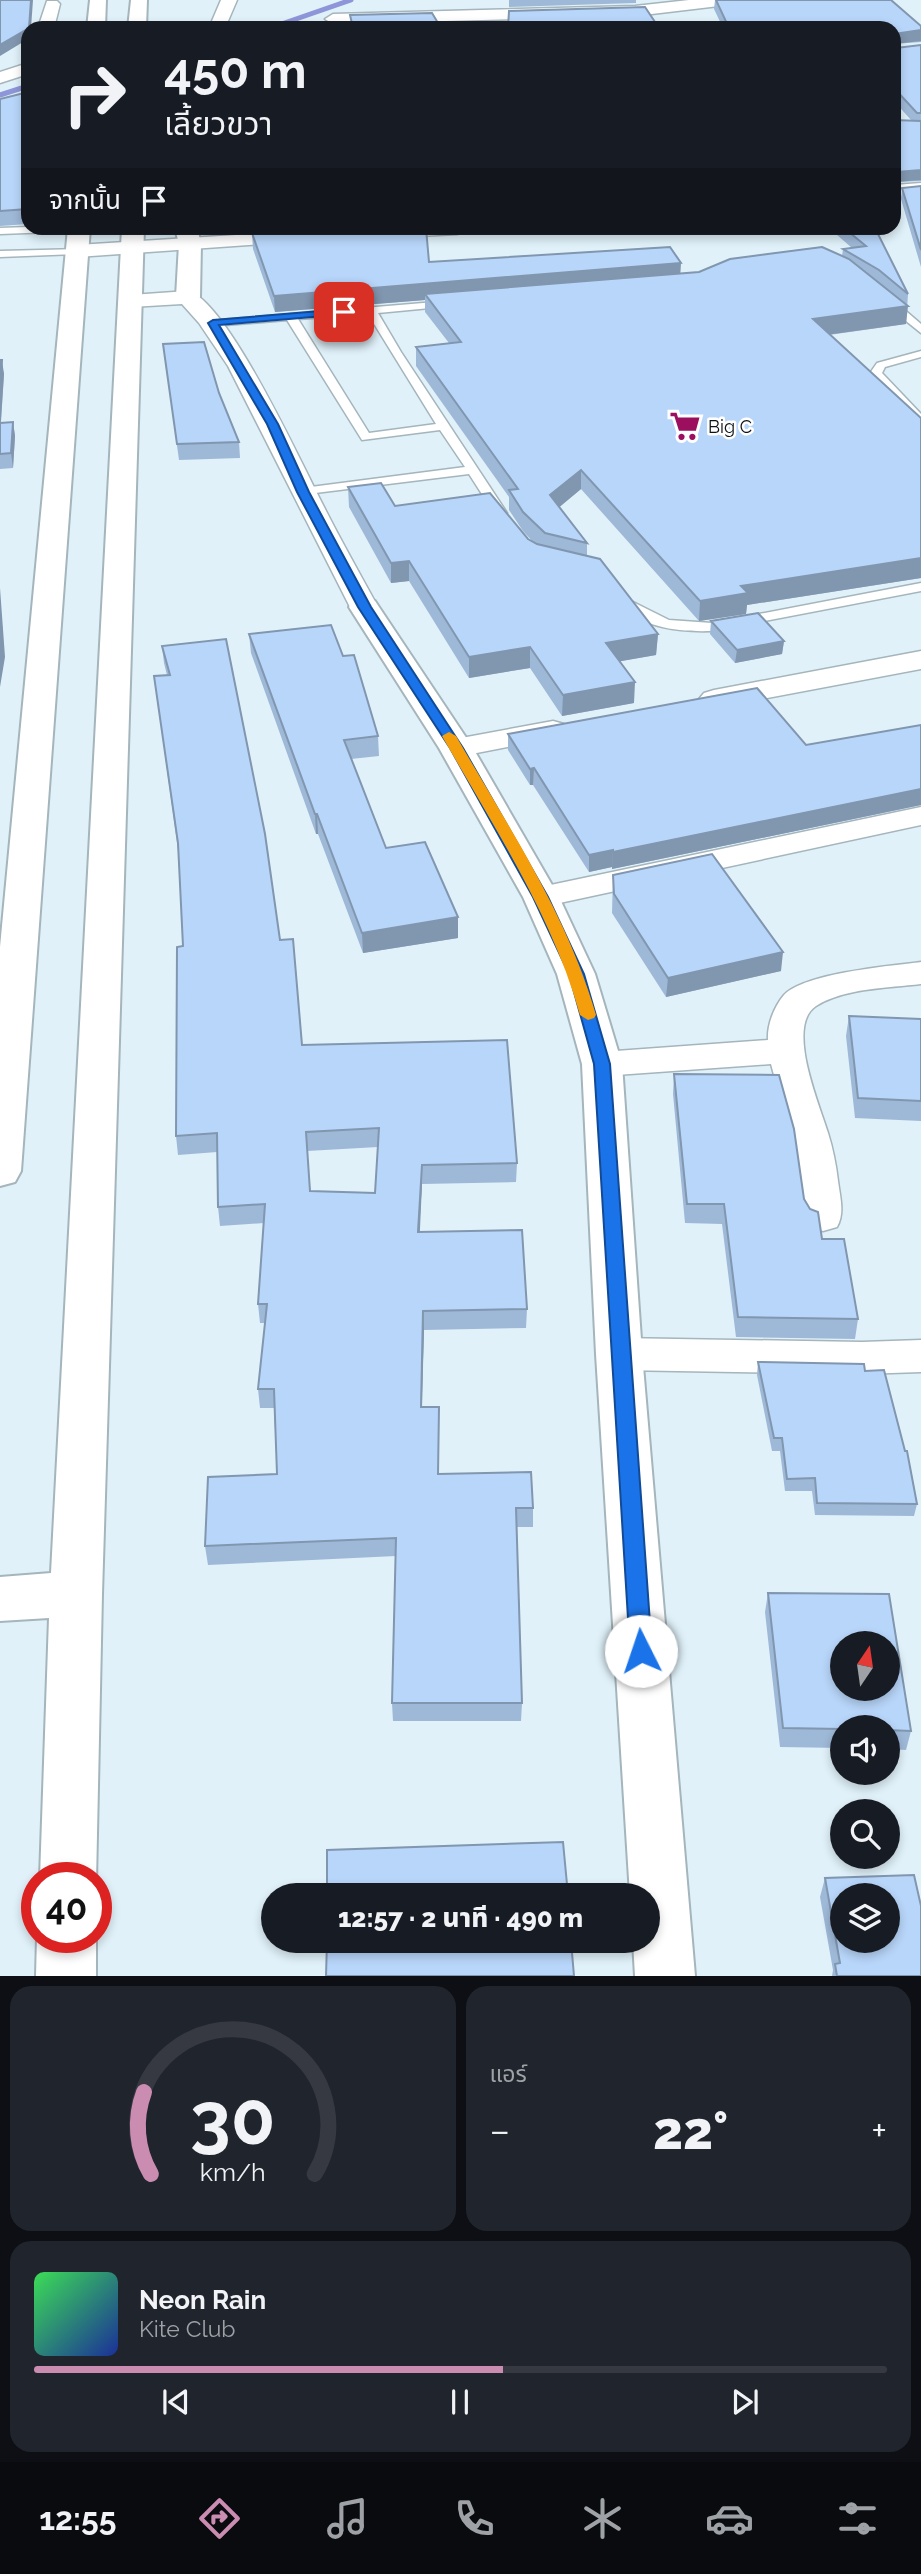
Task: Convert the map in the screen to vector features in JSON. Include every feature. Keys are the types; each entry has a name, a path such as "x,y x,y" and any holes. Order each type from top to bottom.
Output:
{"main road":[{"path":"96,21 98,0"},
{"path":"138,21 139,0"},
{"path":"0,1171 8,985 79,236"},
{"path":"188,236 188,297"},
{"path":"69,1862 76,1594 132,238"},
{"path":"364,607 456,748 541,897 576,974 602,1064 665,1976"},
{"path":"0,1599 76,1594"},
{"path":"66,1976 67,1953"}],"street":[{"path":"220,21 229,0"},
{"path":"329,21 392,0"},
{"path":"354,21 635,11 719,1 828,0"},
{"path":"48,21 52,4"},
{"path":"0,78 21,70"},
{"path":"901,190 921,189"},
{"path":"79,236 315,236"},
{"path":"131,301 188,297 213,323 273,424 303,492 364,607"},
{"path":"689,704 921,660"},
{"path":"456,748 579,725"},
{"path":"541,897 921,816"},
{"path":"823,1217 813,1147 791,1076 787,1051 787,1022 798,1002 814,993 841,985 921,974"},
{"path":"602,1064 787,1051"},
{"path":"620,1354 862,1358 921,1356"}],"lane":[{"path":"0,231 21,230"},
{"path":"25,253 29,235"},
{"path":"0,254 25,253 79,236"},
{"path":"879,293 921,330"},
{"path":"213,323 464,302"},
{"path":"371,310 509,525"},
{"path":"290,316 366,438 444,426"},
{"path":"921,354 881,365 876,373 882,383 921,421"},
{"path":"303,492 473,470"},
{"path":"620,593 643,617 686,629 712,627 921,587"}],"building":[{"path":"0,0 31,0 30,21 21,21 21,33 0,45"},
{"path":"716,0 891,0 921,26 921,30 901,33 901,21 726,21"},
{"path":"645,7 654,21 508,21 509,11"},
{"path":"432,13 437,21 351,21 350,15"},
{"path":"921,45 921,113 917,113 901,96 901,47"},
{"path":"21,94 21,210 0,211 0,99"},
{"path":"901,120 921,121 921,170 901,172"},
{"path":"921,186 921,250 902,188"},
{"path":"253,235 427,235 429,262 670,247 681,263 274,296"},
{"path":"853,235 878,235 908,294 879,270 843,249 866,246"},
{"path":"822,247 849,259 908,306 813,319 921,418 921,558 741,586 748,593 700,601 581,470 550,495 587,543 545,533 523,512 509,490 518,489 416,347 461,342 425,294 699,272 730,259"},
{"path":"204,342 219,393 239,442 177,444 163,344"},
{"path":"13,422 11,453 0,454 0,423"},
{"path":"381,483 395,506 490,493 528,539 537,544 600,559 658,634 606,643 635,682 563,695 530,647 469,657 409,561 391,563 348,487"},
{"path":"0,612 2,637 0,648"},
{"path":"758,613 784,641 737,650 711,621"},
{"path":"331,625 343,656 354,655 378,736 344,740 386,848 425,842 458,917 362,933 249,634"},
{"path":"226,639 265,834 280,940 293,939 302,1045 507,1040 517,1163 422,1165 418,1232 522,1230 527,1309 423,1311 421,1407 439,1407 438,1474 531,1472 533,1508 516,1508 522,1703 392,1703 396,1538 205,1546 208,1477 277,1474 274,1389 258,1389 267,1304 258,1304 265,1204 218,1207 217,1133 176,1136 177,947 183,946 178,843 154,676 170,675 162,646","holes":["379,1128 375,1193 310,1191 306,1132"]},
{"path":"757,688 806,745 921,725 921,789 589,855 534,768 530,769 508,734"},
{"path":"712,854 783,952 668,978 614,894 613,875"},
{"path":"849,1016 921,1019 921,1101 858,1098"},
{"path":"674,1074 779,1075 794,1129 804,1199 810,1209 818,1212 822,1239 844,1239 858,1319 738,1317 724,1204 687,1204"},
{"path":"758,1362 864,1364 865,1371 884,1370 907,1451 917,1504 817,1503 815,1478 787,1479 782,1438 774,1438"},
{"path":"768,1593 889,1594 895,1631 830,1631 830,1701 900,1701 900,1662 911,1731 900,1731 900,1715 830,1715 830,1729 783,1728"},
{"path":"563,1842 567,1883 327,1883 327,1850"},
{"path":"914,1875 921,1906 921,1976 837,1976 835,1964 840,1963 838,1953 900,1953 900,1883 830,1883 830,1906 825,1878"},
{"path":"327,1953 572,1953 574,1976 326,1976"}],"waterway":[{"path":"290,21 351,0"},
{"path":"0,95 21,88"}],"slow traffic":[{"path":"449,736 541,897 576,974 588,1015"}],"place":[{"name":"Big C","path":"685,426"}],"route":[{"path":"344,312 213,323 273,424 303,492 364,607 456,748 541,897 576,974 602,1064 641,1651"}]}
